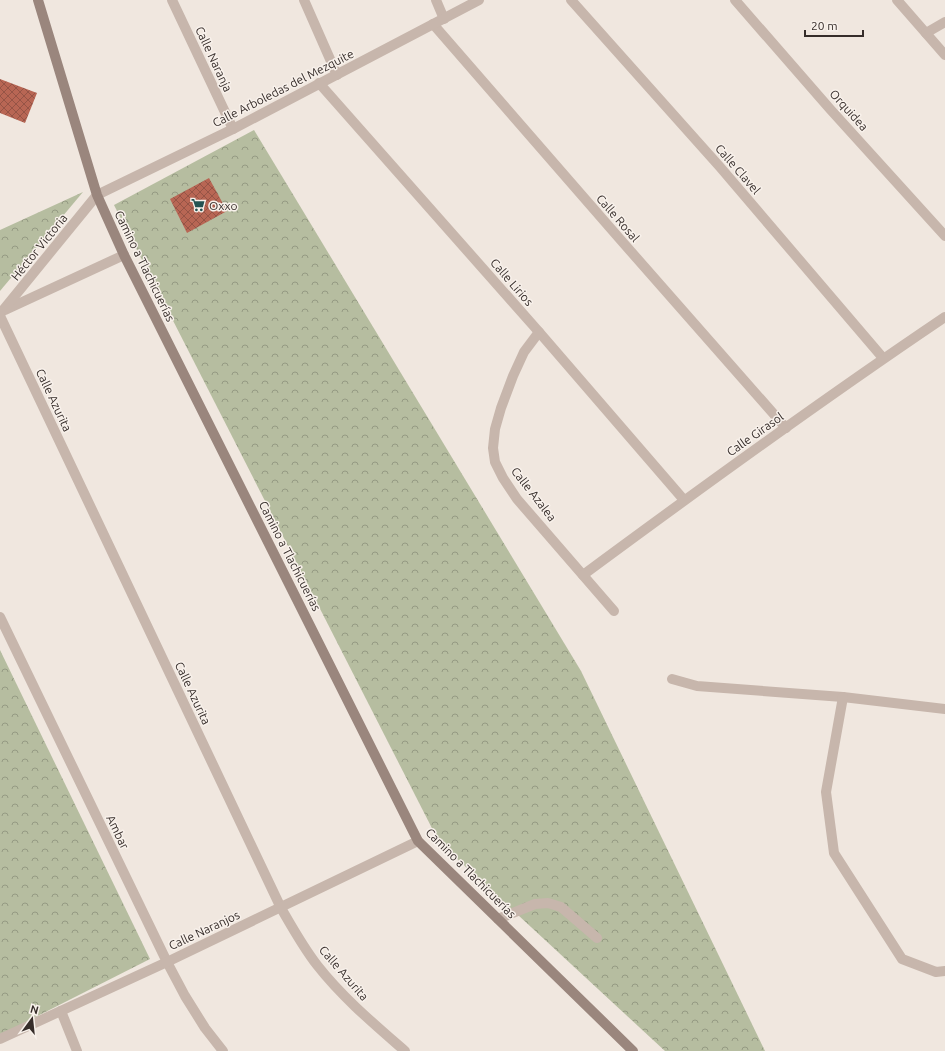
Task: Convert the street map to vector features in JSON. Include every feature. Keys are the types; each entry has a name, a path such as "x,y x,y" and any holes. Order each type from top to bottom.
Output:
{"street":[{"name":"Camino a Tlachicuerías","path":"38,0 97,195 124,254 418,841 633,1051"},
{"name":"Calle Naranja","path":"172,0 233,129"},
{"path":"304,0 337,75"},
{"path":"436,0 444,19"},
{"name":"Calle Arboledas del Mezquite","path":"97,195 233,129 479,0"},
{"name":"Calle Clavel","path":"571,0 720,167 883,358"},
{"name":"Orquidea","path":"735,0 830,109 945,236"},
{"path":"897,0 945,55"},
{"path":"926,33 945,22"},
{"name":"Calle Rosal","path":"433,24 786,428"},
{"name":"Calle Lirios","path":"319,83 539,332 684,500"},
{"name":"Héctor Victoria","path":"1,314 97,195"},
{"path":"1,314 124,254"},
{"name":"Calle Azurita","path":"1,314 281,908 299,939 318,965 351,1003 404,1051"},
{"name":"Calle Girasol","path":"583,575 684,500 883,358 945,317"},
{"name":"Calle Azalea","path":"539,332 524,352 501,408 495,429 493,448 495,462 503,478 517,498 614,611"},
{"name":"Ambar","path":"0,617 167,962 185,996 205,1028 223,1051"},
{"path":"672,679 697,686 842,697 945,709"},
{"path":"842,697 826,792 834,853 902,959 936,972 945,971"},
{"name":"Calle Naranjos","path":"0,1039 281,908 418,841"},
{"path":"498,919 535,904 548,902 561,907 597,938"},
{"path":"60,1011 77,1051"}],"green space":[{"path":"254,130 581,671 765,1051 665,1051 439,842 114,205"},
{"path":"83,192 0,291 0,230"},
{"path":"0,650 150,959 0,1035"}],"building":[{"path":"0,79 37,93 25,123 0,113"},
{"name":"Oxxo","path":"209,178 227,211 187,233 170,199"}],"place":[{"name":"Oxxo","path":"198,205"}]}
